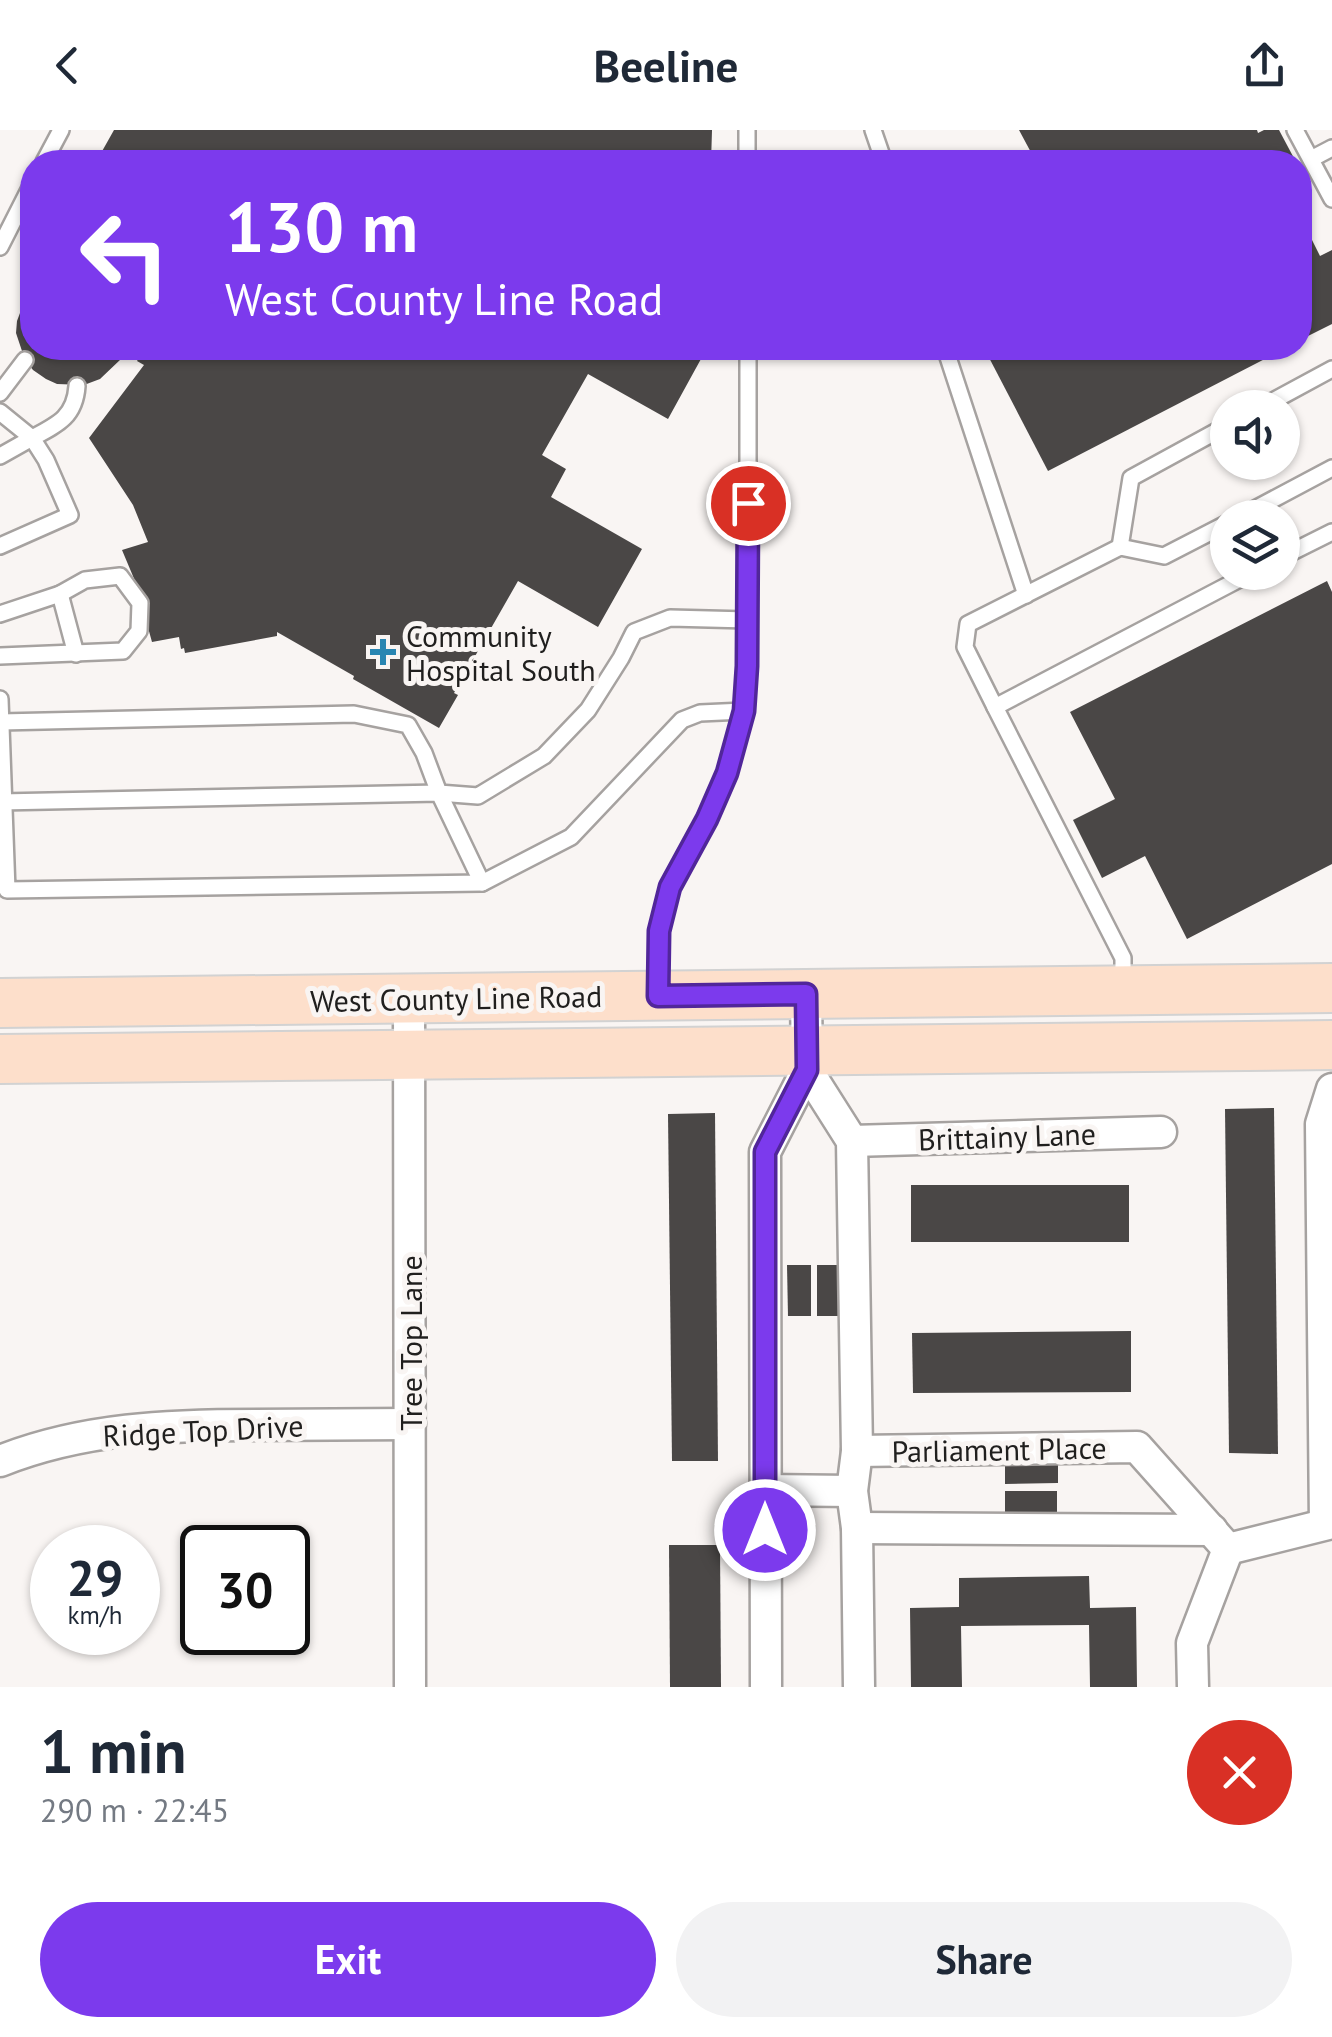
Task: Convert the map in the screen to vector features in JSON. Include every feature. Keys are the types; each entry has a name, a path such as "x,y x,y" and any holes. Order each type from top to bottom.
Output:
{"main road":[{"name":"West County Line Road","path":"0,1002 1332,988"},
{"name":"West County Line Road","path":"0,1059 409,1055 807,1061 1332,1045"}],"street":[{"path":"766,1687 765,1152 807,1061 806,994"},
{"name":"Tree Top Lane","path":"409,999 410,1687"},
{"path":"807,1061 852,1141 857,1451 852,1491 857,1528 860,1687"},
{"path":"857,1528 1220,1540 1328,1524 1321,1124 1332,1089"},
{"name":"Brittainy Lane","path":"852,1141 1161,1132"},
{"name":"Ridge Top Drive","path":"0,1461 54,1443 128,1429 410,1424"},
{"name":"Parliament Place","path":"857,1451 1137,1447 1220,1540"},
{"path":"764,1490 852,1491"},
{"path":"1193,1687 1192,1643 1220,1540"}],"lane":[{"path":"1312,161 1332,199"},
{"path":"0,247 20,208"},
{"path":"0,394 25,360"},
{"path":"658,996 659,931 670,887 727,773 744,711 748,360"},
{"path":"948,360 1026,595"},
{"path":"1292,390 1332,368"},
{"path":"0,456 70,414 77,386"},
{"path":"0,412 32,438 70,516 0,546"},
{"path":"1120,547 1130,478 1210,435"},
{"path":"1272,500 1332,468"},
{"path":"1123,990 1123,958 965,647 968,624 1120,547 1164,556 1210,532"},
{"path":"1300,548 1332,532"},
{"path":"0,614 60,594 85,580 120,576 140,603 139,630 123,650 0,656"},
{"path":"996,706 1218,590"},
{"path":"60,594 76,654"},
{"path":"2,802 440,793 478,796 544,756 588,710 634,632 670,618 748,620"},
{"path":"0,698 3,890 482,883 570,837 682,720 700,713 744,711"},
{"path":"1,722 354,714 408,725 482,883"}],"building":[{"path":"114,130 712,130 711,150 103,150"},
{"path":"1019,130 1279,130 1290,150 1030,150"},
{"path":"1312,240 1320,256 1332,250 1332,324 1312,334"},
{"path":"20,313 20,345 16,333"},
{"path":"25,360 120,360 100,379 84,385 57,384 33,370"},
{"path":"700,360 668,419 588,374 542,455 566,469 551,497 642,549 598,627 518,581 454,693 458,695 439,728 277,632 277,636 185,653 179,637 152,642 122,550 148,542 133,505 89,438 144,365 137,361"},
{"path":"990,360 1263,360 1048,471"},
{"path":"1327,581 1332,592 1332,864 1187,939 1145,856 1102,878 1073,820 1115,799 1070,712"},
{"path":"1274,1108 1278,1454 1229,1453 1225,1109"},
{"path":"715,1113 718,1461 672,1461 668,1114"},
{"path":"911,1185 1129,1185 1129,1242 911,1242"},
{"path":"787,1265 811,1265 811,1316 788,1316"},
{"path":"817,1265 839,1265 840,1316 817,1316"},
{"path":"1131,1331 1131,1392 913,1393 912,1333"},
{"path":"1005,1460 1058,1460 1058,1483 1005,1484"},
{"path":"1005,1491 1057,1491 1057,1513 1005,1513"},
{"path":"669,1545 720,1545 721,1687 670,1687"},
{"path":"1089,1576 1090,1608 1136,1607 1137,1687 1090,1687 1089,1625 961,1626 962,1687 911,1687 910,1608 959,1607 959,1578"}],"place":[{"name":"Community Hospital South","path":"383,652"}],"route":[{"path":"748,503 744,711 727,773 670,887 659,931 658,996 806,994 807,1070 765,1152 765,1530"}]}
